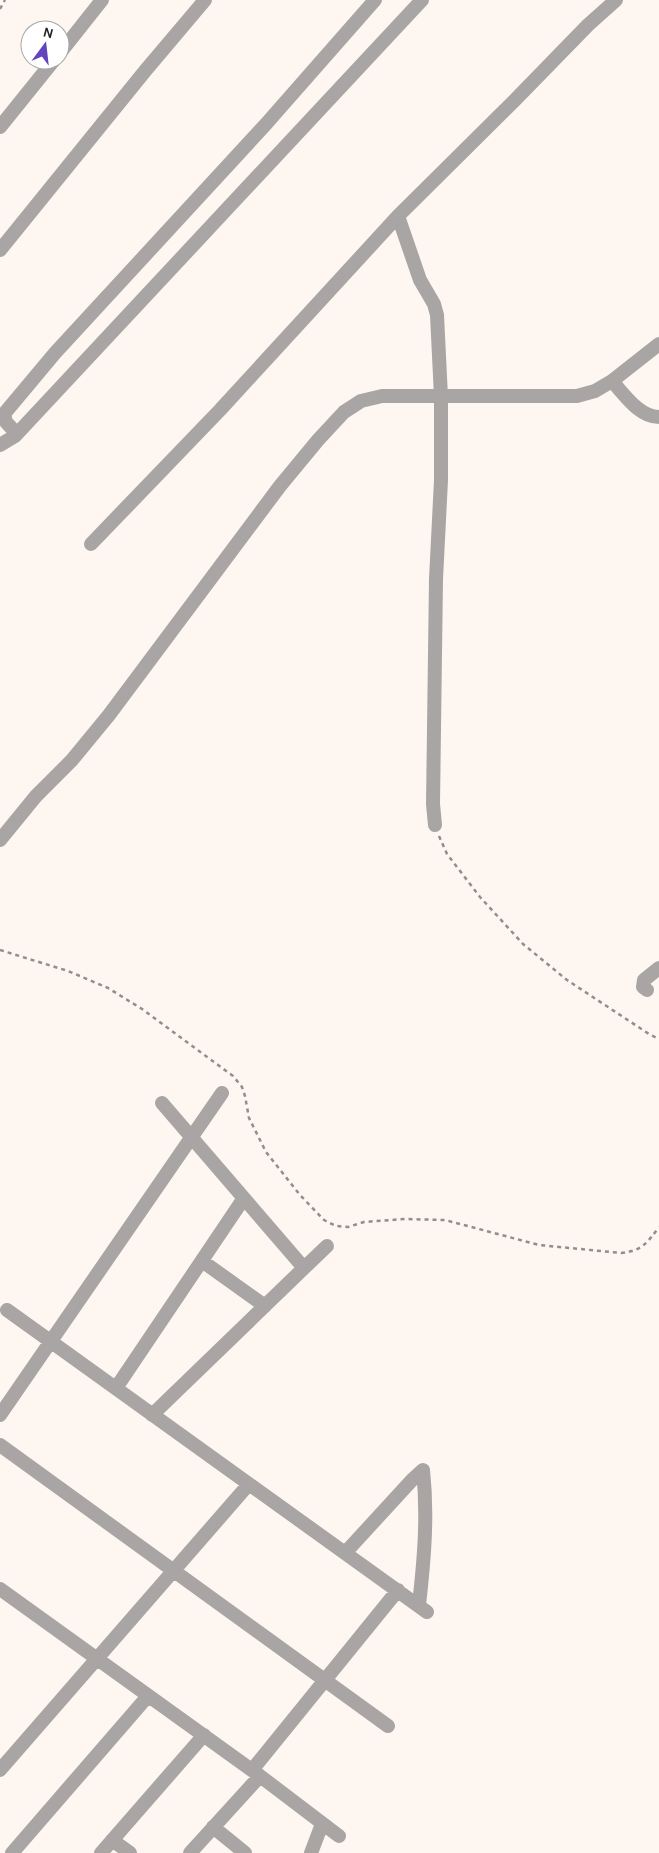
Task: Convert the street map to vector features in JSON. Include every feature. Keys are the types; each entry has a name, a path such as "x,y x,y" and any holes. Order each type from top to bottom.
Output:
{"street":[{"path":"70,40 102,0"},
{"path":"0,250 144,71 205,0"},
{"path":"17,434 6,422 4,414 20,393 266,124 375,0"},
{"path":"0,445 17,434 422,0"},
{"path":"91,544 220,410 398,216 588,25 616,0"},
{"path":"0,127 46,70"},
{"path":"398,216 420,280 434,304 437,315 441,397 441,480 436,579 434,826"},
{"path":"0,840 36,796 72,760 109,714 280,486 344,412 361,401 382,396 577,396 595,391 612,381 659,344"},
{"path":"612,381 638,408 649,416 659,417"},
{"path":"647,990 643,987 644,980 659,968"},
{"path":"0,1415 222,1093"},
{"path":"162,1102 304,1268"},
{"path":"116,1388 244,1198"},
{"path":"152,1415 327,1246"},
{"path":"202,1261 265,1306"},
{"path":"7,1310 152,1415 345,1553 398,1590 423,1609 426,1501 423,1470 345,1553"},
{"path":"0,1444 388,1726"},
{"path":"0,1770 249,1484"},
{"path":"1,1590 256,1773 339,1836"},
{"path":"190,1853 213,1828 325,1680 398,1590"},
{"path":"12,1853 148,1696"},
{"path":"101,1853 204,1736"},
{"path":"310,1853 322,1824"},
{"path":"213,1828 246,1853"},
{"path":"112,1840 130,1853"}],"path":[{"path":"0,9 5,0"},
{"path":"434,826 447,854 480,897 523,944 567,980 659,1039"},
{"path":"0,950 68,971 108,988 142,1008 233,1076 242,1087 249,1118 266,1152 300,1195 324,1220 336,1226 348,1227 364,1222 405,1219 445,1220 539,1245 621,1253 634,1252 640,1249 659,1227"}]}
